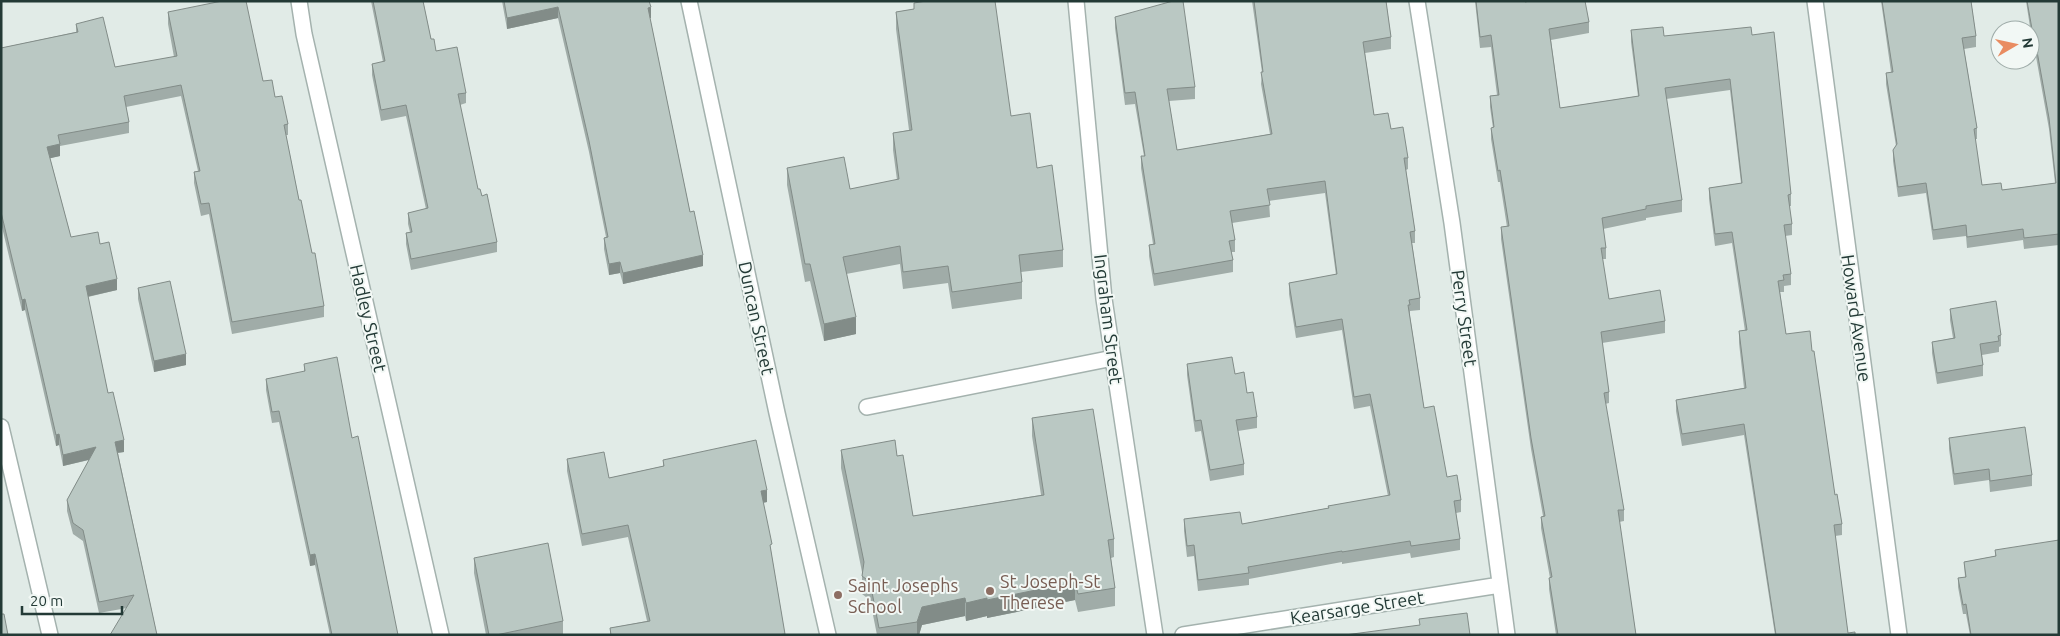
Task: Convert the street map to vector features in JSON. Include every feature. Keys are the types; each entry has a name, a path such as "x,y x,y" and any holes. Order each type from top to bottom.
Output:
{"street":[{"name":"Hadley Street","path":"299,1 306,43 441,635"},
{"name":"Duncan Street","path":"689,1 777,413 828,635"},
{"name":"Ingraham Street","path":"1076,1 1104,299 1155,635"},
{"name":"Perry Street","path":"1417,1 1452,222 1507,635"},
{"name":"Howard Avenue","path":"1815,1 1899,635"},
{"path":"868,407 1113,358"},
{"path":"1,427 50,635"},
{"name":"Kearsarge Street","path":"1183,635 1500,585"}],"building":[{"path":"222,1 246,1 263,81 272,80 275,97 282,96 288,124 284,125 299,200 301,200 312,253 315,253 324,306 232,322 209,203 201,204 194,172 200,171 181,85 124,96 129,122 58,135 60,144 47,147 71,237 98,232 100,244 109,242 117,279 86,286 108,393 113,392 124,440 115,442 157,635 110,635 134,595 99,602 83,530 73,523 67,500 96,447 63,455 59,434 56,435 25,299 22,300 1,212 1,48 78,32 76,24 103,17 115,67 177,56 168,12"},
{"path":"373,1 423,1 431,39 434,39 436,51 457,47 466,93 458,94 478,189 480,189 482,196 487,194 497,242 411,259 406,233 412,232 408,213 428,208 406,105 381,110 372,64 385,61"},
{"path":"504,1 649,1 651,7 648,8 690,212 694,211 703,255 623,273 620,262 609,264 604,238 608,237 589,141 558,7 507,18"},
{"path":"926,1 995,1 1011,116 1030,113 1037,168 1052,165 1063,250 1019,255 1022,282 952,292 948,266 903,272 900,246 843,257 856,317 824,324 810,264 805,264 787,168 844,157 850,189 899,179 893,133 912,130 896,12 914,9 914,3"},
{"path":"1173,1 1183,1 1195,87 1167,89 1177,150 1272,134 1261,72 1263,72 1254,1 1386,1 1391,37 1363,42 1374,115 1388,113 1391,129 1403,127 1408,158 1404,158 1415,231 1410,232 1420,298 1409,300 1410,305 1408,305 1424,408 1434,406 1447,477 1457,475 1461,500 1454,501 1460,539 1411,546 1410,541 1342,551 1248,567 1249,573 1198,580 1194,545 1187,546 1184,519 1240,512 1242,524 1390,495 1370,394 1354,397 1342,319 1296,327 1289,283 1337,274 1325,181 1267,189 1270,205 1230,211 1235,240 1229,241 1233,260 1154,274 1149,245 1155,244 1141,156 1145,156 1135,92 1125,93 1115,17"},
{"path":"1476,1 1585,1 1589,22 1549,29 1560,108 1639,96 1631,30 1663,27 1664,36 1751,27 1752,35 1774,32 1791,194 1788,195 1792,224 1784,225 1791,274 1783,275 1784,280 1778,281 1786,334 1810,331 1835,495 1837,494 1842,524 1834,525 1848,633 1855,632 1855,635 1776,635 1744,424 1682,434 1676,400 1746,388 1739,331 1747,330 1732,232 1715,234 1709,188 1742,183 1730,79 1665,88 1682,200 1646,206 1646,209 1602,218 1606,248 1601,248 1609,299 1660,290 1665,321 1601,332 1609,392 1604,393 1624,510 1618,510 1636,635 1558,635 1549,578 1552,577 1541,517 1545,516 1531,438 1501,227 1509,226 1491,128 1494,127 1490,96 1499,95 1491,35 1480,37"},
{"path":"1882,1 1971,1 1976,36 1962,38 1977,128 1974,129 1982,185 2001,183 2002,190 2056,183 2049,118 2040,68 2040,20 2030,20 2027,1 2059,1 2059,234 2024,238 2023,229 1967,237 1966,225 1933,230 1926,183 1898,187 1893,150 1897,144 1886,73 1893,72"},
{"path":"170,281 186,354 154,361 138,288"},
{"path":"1996,301 2001,335 1998,336 1999,341 1980,344 1983,365 1937,373 1932,342 1955,338 1950,309"},
{"path":"337,357 352,438 358,436 398,635 332,635 315,554 310,555 279,411 272,412 266,379 305,371 304,364"},
{"path":"1232,357 1235,374 1244,372 1247,393 1253,392 1257,417 1236,420 1244,464 1210,470 1201,420 1195,421 1187,364"},
{"path":"1093,409 1114,539 1108,540 1115,588 1078,594 1075,582 987,600 987,598 966,603 965,598 922,607 917,622 879,628 870,582 862,576 864,562 841,450 895,440 897,456 903,455 913,516 1044,495 1032,418"},
{"path":"2025,427 2032,475 1990,481 1989,469 1954,474 1949,438"},
{"path":"756,440 767,490 761,491 772,544 770,545 785,634 611,635 610,628 650,621 628,525 582,534 567,459 604,452 609,478 664,466 663,460"},
{"path":"2059,540 2059,635 1971,635 1966,604 1963,605 1958,578 1966,577 1964,562 1996,556 1995,550"},
{"path":"548,543 563,621 489,635 474,558"},
{"path":"1467,613 1470,635 1345,635 1420,625 1419,619"},
{"path":"1,614 4,614 8,635 1,635"}],"place":[{"name":"St Joseph-St Therese","path":"990,591"},
{"name":"Saint Josephs School","path":"838,595"}]}
